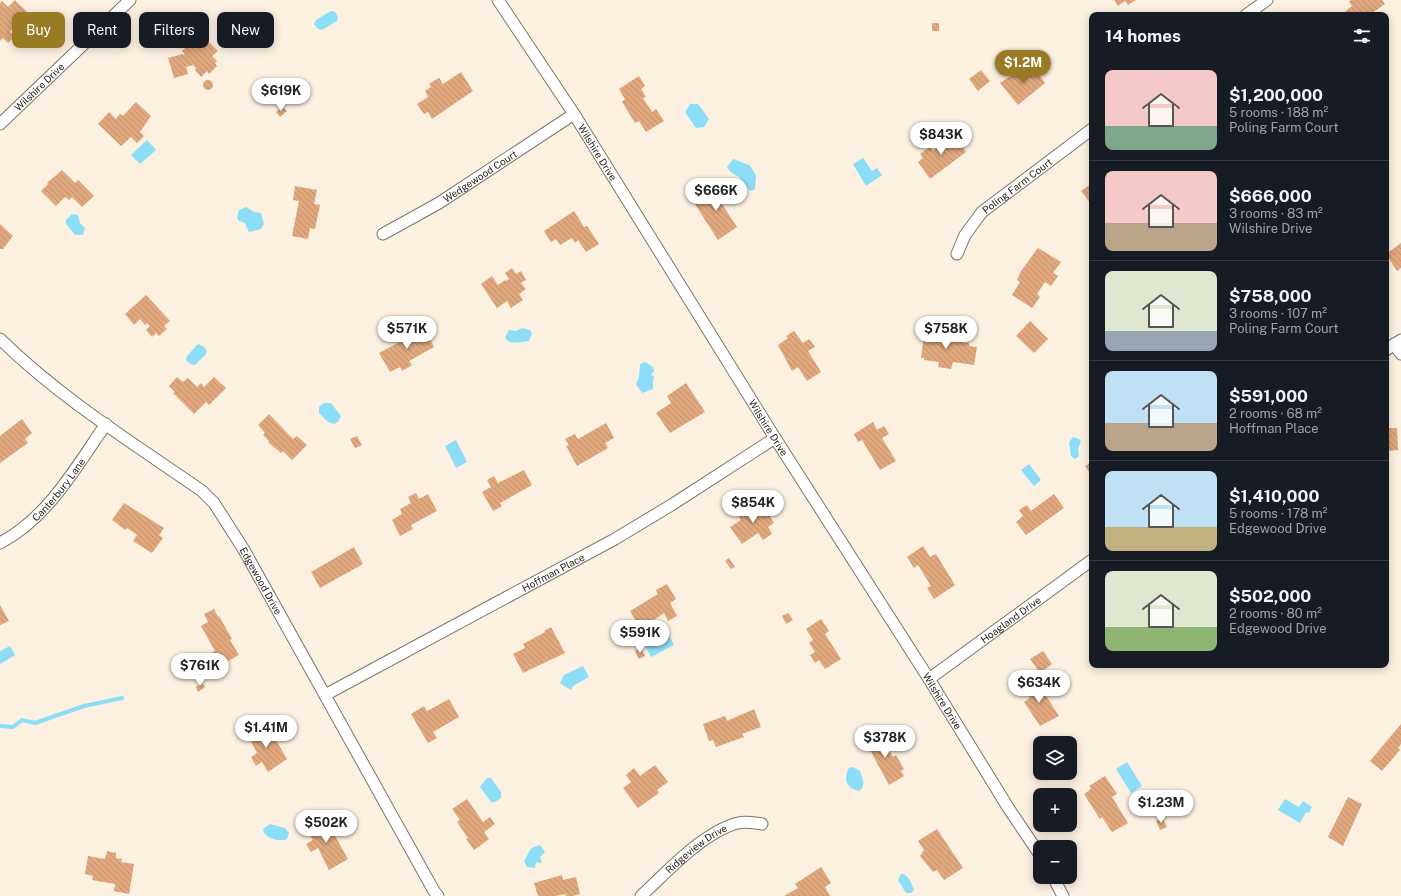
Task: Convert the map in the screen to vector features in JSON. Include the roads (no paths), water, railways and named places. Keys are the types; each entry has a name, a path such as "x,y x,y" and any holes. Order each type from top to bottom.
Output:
{"street":[{"name":"Wilshire Drive","path":"0,124 130,0"},
{"name":"Wilshire Drive","path":"498,0 574,114 775,438 929,679 1008,809 1033,845"},
{"path":"1250,12 1267,0"},
{"name":"Wedgewood Court","path":"383,234 439,203 574,114"},
{"name":"Poling Farm Court","path":"957,254 964,235 982,212 1089,131"},
{"name":"Edgewood Drive","path":"0,339 49,383 202,491 214,503 244,550 288,632 326,695 438,896"},
{"name":"Canterbury Lane","path":"0,543 21,531 39,515 58,493 106,424"},
{"name":"Hoffman Place","path":"326,695 615,538 673,504 775,438"},
{"name":"Hoagland Drive","path":"929,679 1089,562"},
{"name":"Ridgeview Drive","path":"641,896 692,848 728,827 740,823 762,824"},
{"path":"1056,884 1063,896"}],"water":[{"path":"331,11 335,12 338,17 337,21 322,30 318,29 314,24 316,20"},
{"path":"690,104 698,104 709,119 704,127 696,128 685,112"},
{"path":"147,140 156,150 140,164 131,155"},
{"path":"863,158 872,171 877,168 882,175 866,186 853,164"},
{"path":"733,159 749,165 753,170 756,176 755,189 752,191 749,190 739,177 728,169 727,167"},
{"path":"246,207 254,212 261,213 264,224 261,229 249,232 245,223 239,221 237,218 239,210"},
{"path":"72,214 78,215 80,223 85,228 83,235 75,235 66,224 66,220"},
{"path":"522,328 530,330 532,334 529,341 519,343 509,342 505,337 509,330 516,331"},
{"path":"198,344 204,347 207,351 206,354 195,365 190,364 186,360 187,356"},
{"path":"645,362 653,367 654,371 651,375 654,376 653,389 642,393 636,384 639,377 640,364"},
{"path":"324,403 331,403 341,416 338,422 334,424 328,422 319,413 319,407"},
{"path":"1073,437 1081,441 1078,449 1079,456 1075,459 1071,456 1069,442"},
{"path":"456,440 467,462 456,468 445,446"},
{"path":"1029,464 1041,480 1034,486 1021,470"},
{"path":"667,632 674,645 651,657 644,644"},
{"path":"10,646 15,655 0,664 0,651"},
{"path":"583,666 589,677 573,686 571,690 560,683 564,675"},
{"path":"1127,762 1142,786 1131,793 1116,769"},
{"path":"853,767 860,771 863,779 863,787 859,791 851,788 846,779 849,768"},
{"path":"487,778 491,778 501,792 501,798 495,802 491,802 480,787"},
{"path":"1285,799 1299,807 1303,801 1312,807 1309,813 1306,812 1300,823 1278,810"},
{"path":"270,824 285,828 289,833 287,839 278,840 266,835 263,829"},
{"path":"540,845 545,852 540,857 542,861 541,863 536,862 535,868 527,867 524,861 530,850 533,847"},
{"path":"901,874 904,874 910,880 914,890 911,893 906,893 898,880"}],"waterway":[{"path":"0,726 13,727 22,720 35,723 84,706 122,698"}]}
